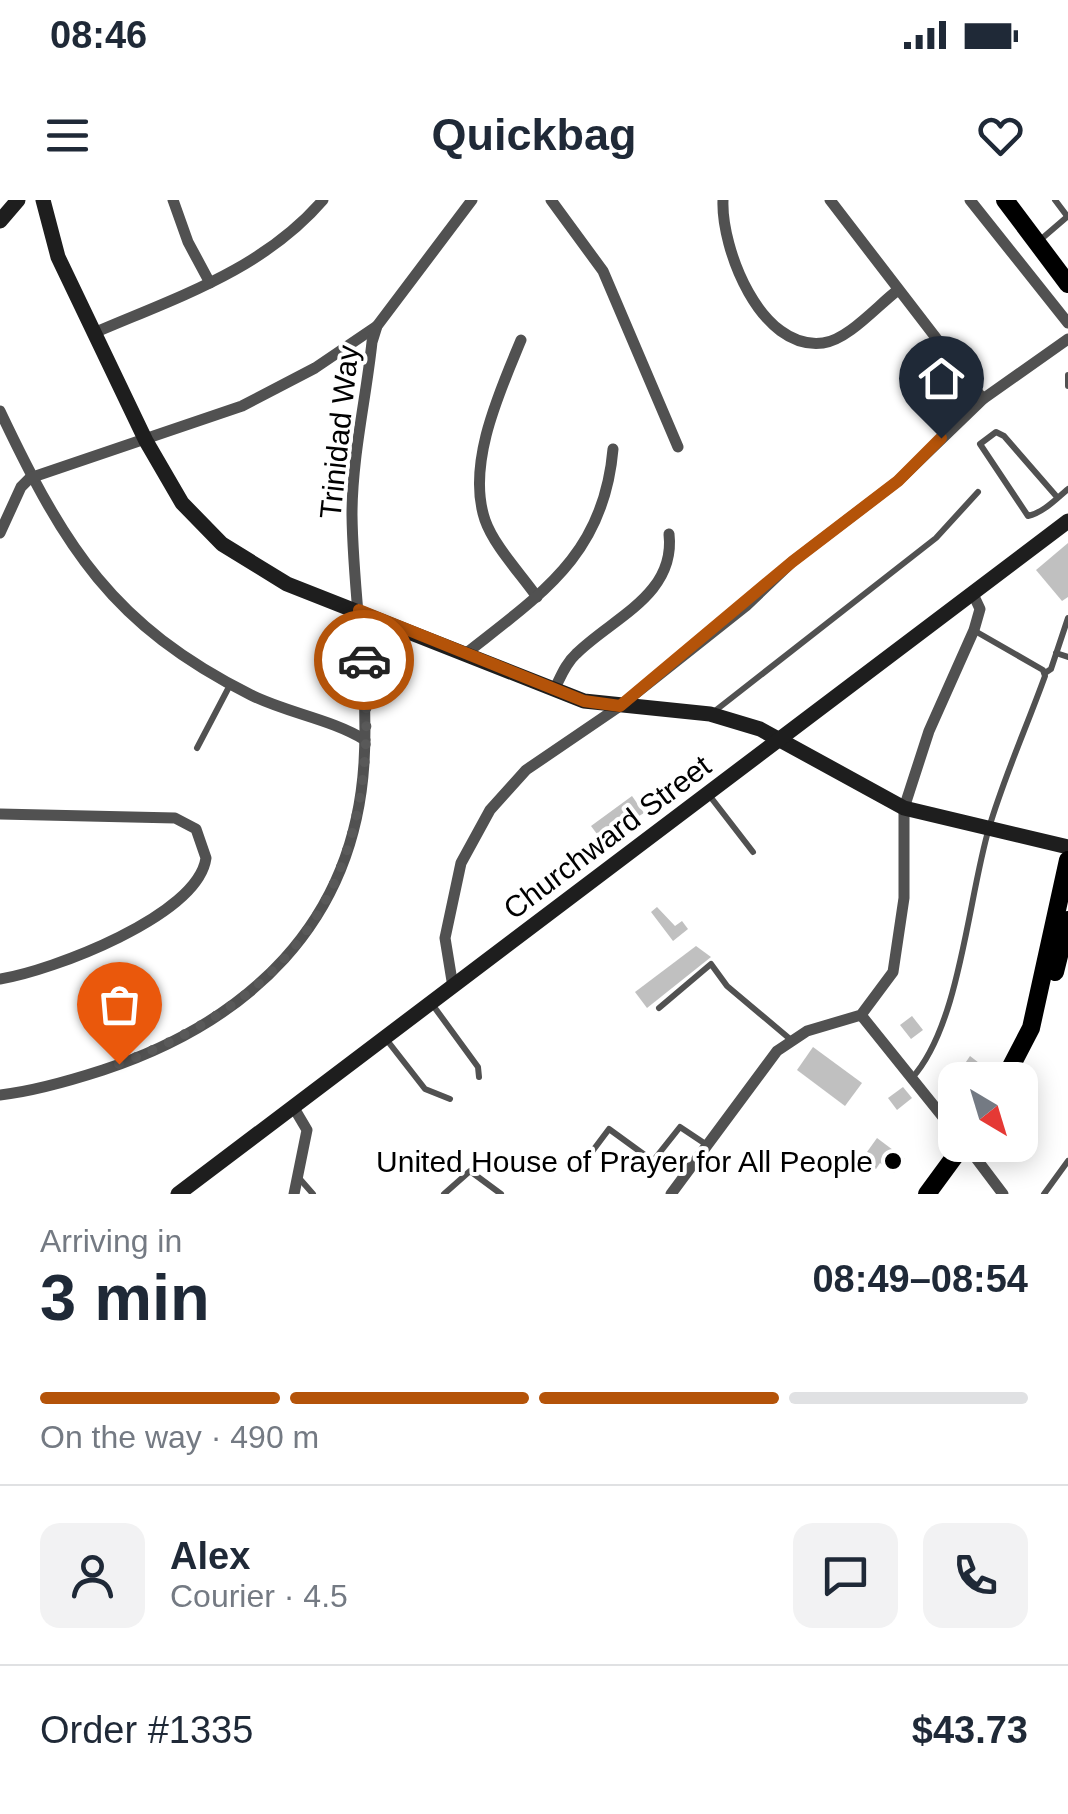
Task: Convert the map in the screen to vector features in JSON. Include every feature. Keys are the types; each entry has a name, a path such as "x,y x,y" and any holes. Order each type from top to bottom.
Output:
{"main road":[{"path":"1005,200 1068,284"},
{"path":"1013,1062 1030,1028 1068,860"},
{"path":"1023,1062 1045,1013 1068,920"},
{"path":"927,1194 951,1162"}],"street":[{"path":"0,221 18,200"},
{"path":"43,200 58,257 146,441 182,502 222,544 288,584 584,701 710,714 760,729 904,808 1068,847"},
{"path":"173,200 188,242 210,283"},
{"path":"94,333 210,283 282,239 323,200"},
{"name":"Trinidad Way","path":"0,1095 52,1086 143,1055 227,1011 279,968 319,913 345,855 362,787 366,689 352,512 377,326 472,200"},
{"path":"551,200 602,271 678,447"},
{"path":"723,200 722,228 729,251 759,309 785,334 822,344 838,338 898,290"},
{"path":"830,200 983,400"},
{"path":"970,200 1068,323"},
{"path":"0,533 21,487 30,478 242,406 292,381 377,326"},
{"path":"453,987 445,938 450,901 475,836 526,770 620,706 792,562 898,481 983,400 1068,339"},
{"path":"521,340 495,407 481,497 486,522 537,596"},
{"path":"0,412 57,526 113,598 162,644 231,684 364,740"},
{"path":"464,655 537,596 584,548 600,517 614,449"},
{"name":"Churchward Street","path":"178,1194 1068,520"},
{"path":"554,688 574,656 649,595 671,551 669,534"},
{"path":"670,1194 790,1040 861,1015 893,972 904,898 904,808 929,730 974,630 980,609 973,594"},
{"path":"0,814 176,818 196,829 206,858 194,885 150,919 72,958 0,979"},
{"path":"861,1015 938,1111"},
{"path":"294,1108 307,1130 294,1194"},
{"path":"977,1162 1002,1194"}],"lane":[{"path":"1036,244 1068,216 1055,200"},
{"path":"1068,375 1068,386"},
{"path":"1057,497 1004,436 996,432 980,444 1028,516 1057,497 1068,489"},
{"path":"710,714 936,538 978,492"},
{"path":"912,1078 922,1066 946,1013 989,828 1044,673 1051,669 1068,618"},
{"path":"974,630 1044,673"},
{"path":"1056,653 1068,657"},
{"path":"198,748 231,684"},
{"path":"709,794 753,852"},
{"path":"658,1008 711,964 727,986 790,1040"},
{"path":"431,1003 478,1067 479,1077"},
{"path":"385,1038 425,1089 450,1098"},
{"path":"588,1158 609,1129 653,1161 680,1127 708,1146"},
{"path":"1044,1194 1068,1161"},
{"path":"444,1194 470,1171 501,1194"},
{"path":"298,1177 313,1194"}],"building":[{"path":"1068,543 1068,597 1062,601 1036,570"},
{"path":"632,796 644,813 609,834 605,828 597,834 591,826"},
{"path":"657,907 675,926 682,921 688,929 673,941 651,912"},
{"path":"696,946 711,957 647,1008 635,992"},
{"path":"912,1016 923,1030 911,1039 900,1025"},
{"path":"813,1047 862,1083 845,1106 797,1070"},
{"path":"903,1087 912,1098 897,1110 888,1098"},
{"path":"877,1138 905,1159 894,1173 880,1163 876,1169 868,1162 872,1156 867,1152"}],"way so far":[{"path":"119,1064 227,1011 279,968 309,930 337,877 358,810 364,764 364,660"}],"place":[{"name":"United House of Prayer for All People","path":"893,1161"}],"route":[{"path":"364,660 359,610 584,701 620,706 746,606 792,562 898,481 941,438"}]}
